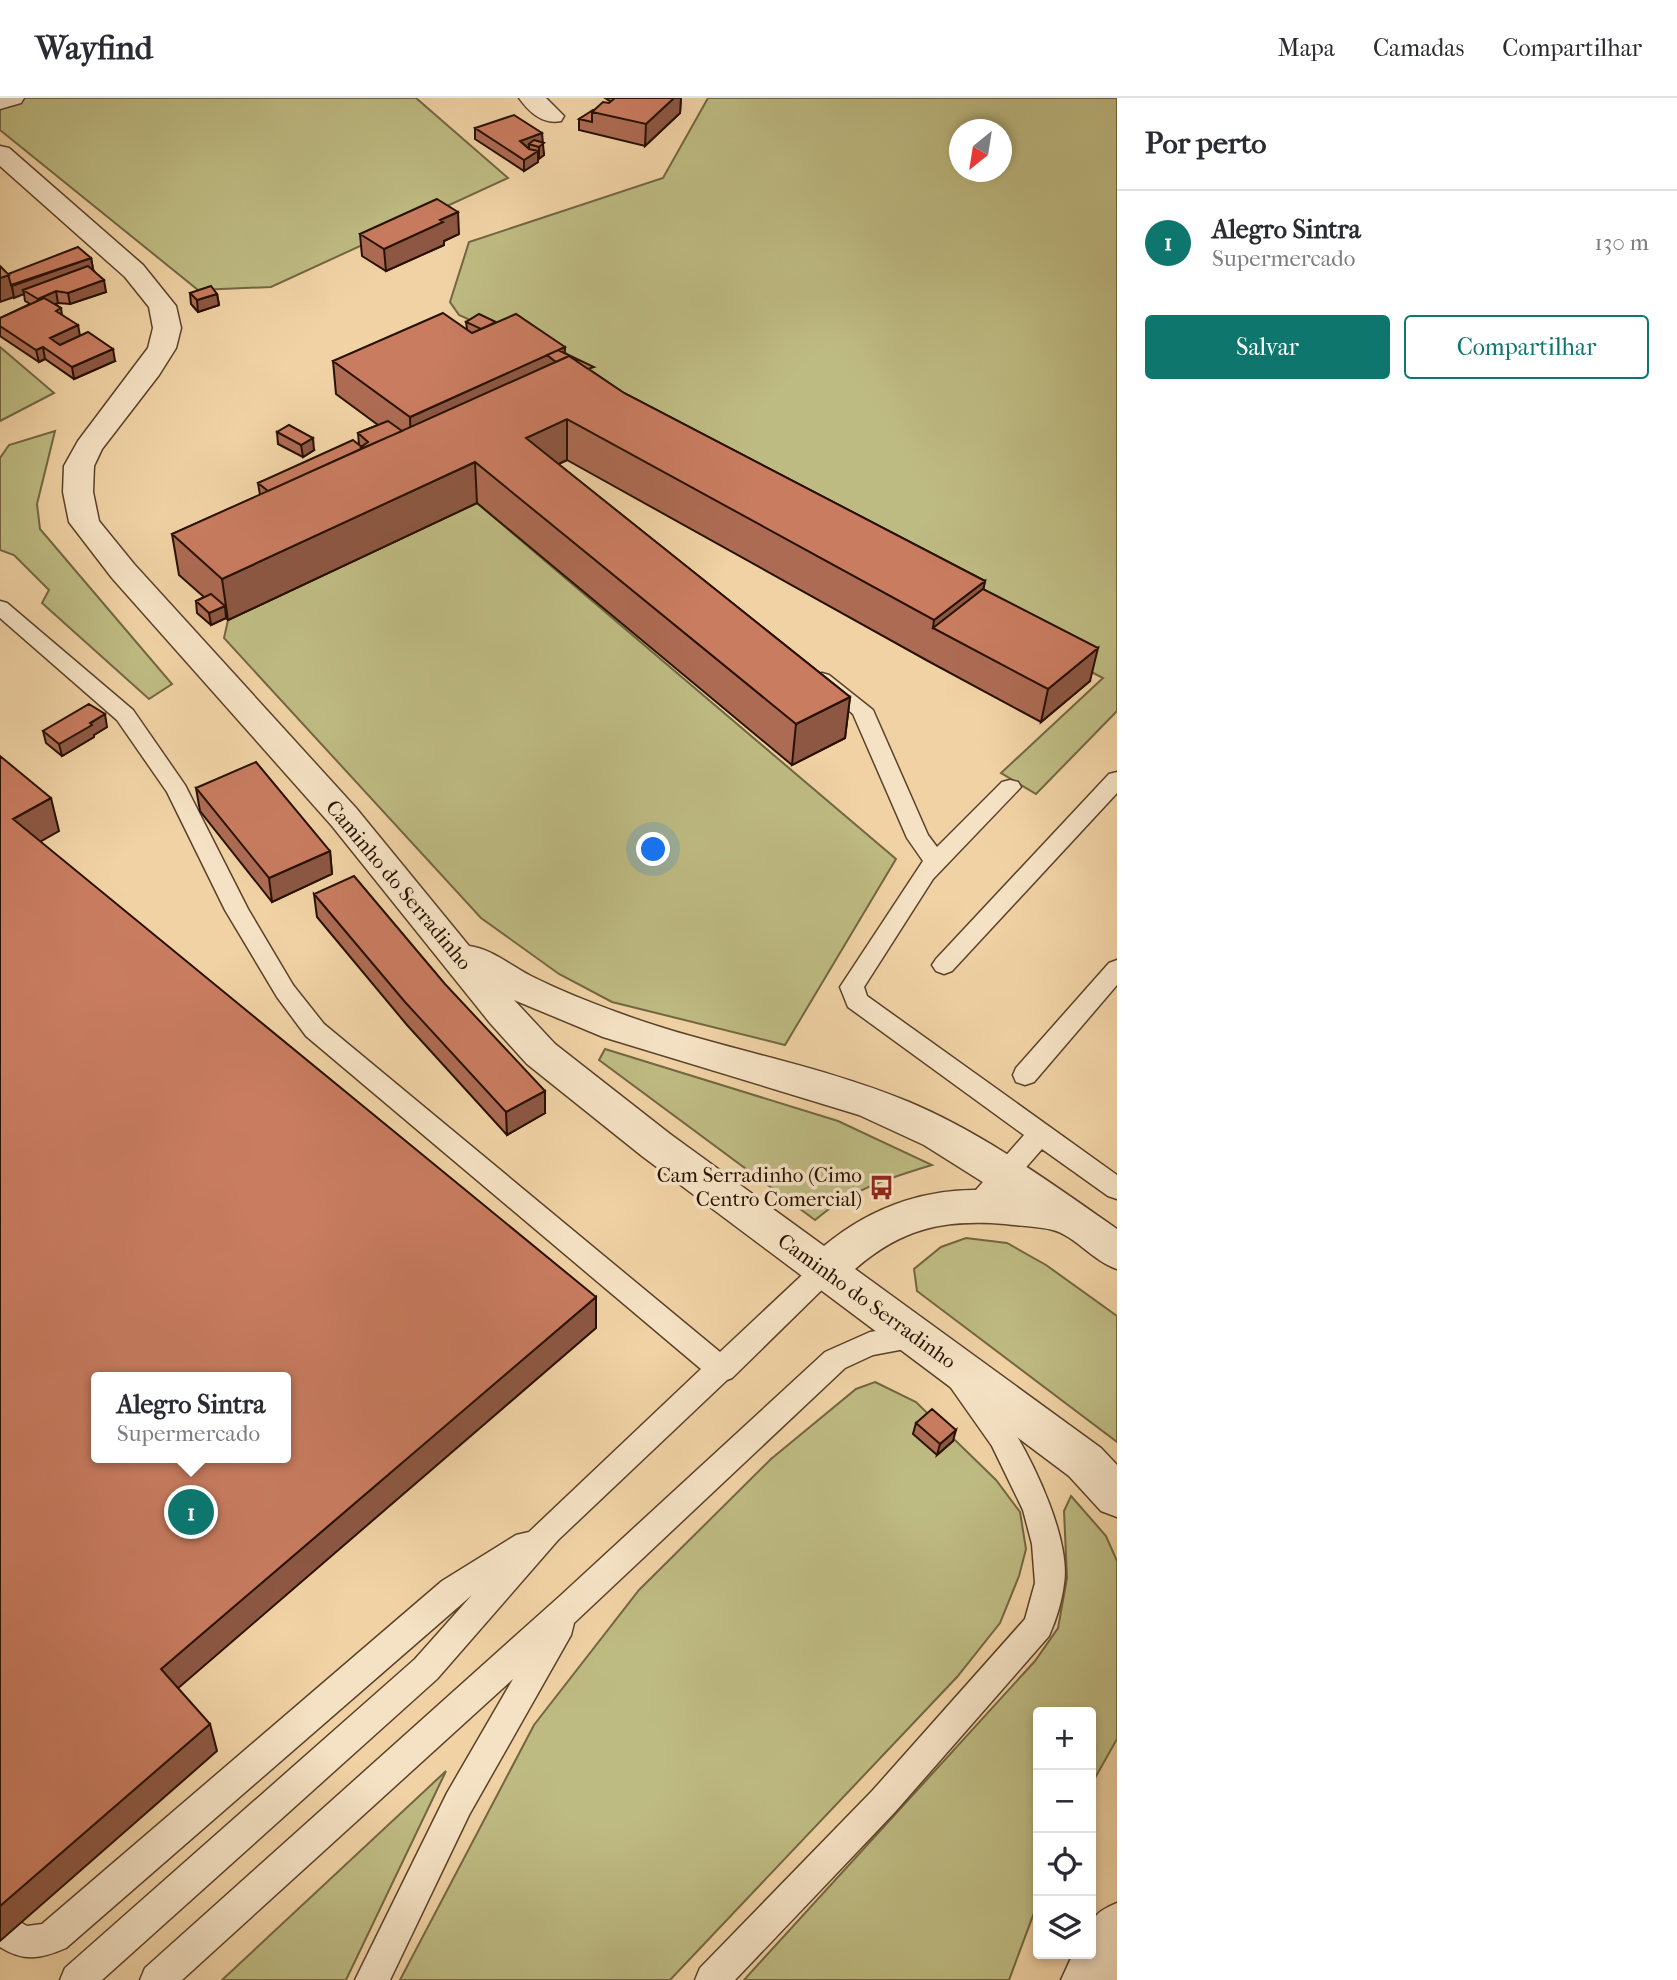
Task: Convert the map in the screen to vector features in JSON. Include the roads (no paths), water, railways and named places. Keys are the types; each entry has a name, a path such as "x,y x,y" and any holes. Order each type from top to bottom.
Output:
{"street":[{"path":"0,102 12,98"},
{"path":"531,98 552,116"},
{"name":"Caminho do Serradinho","path":"0,153 134,271 162,306 167,328 162,348 149,369 104,423 79,466 78,492 84,522 123,570 344,817 503,1013 541,1054 568,1078 924,1344 1101,1465 1117,1497"},
{"path":"451,947 522,990 607,1025 693,1052 787,1076 876,1105 952,1139 1064,1216 1113,1242"},
{"path":"825,1270 851,1245 914,1213 953,1205 992,1204 1064,1216"},
{"path":"1087,1980 1117,1928"}],"lane":[{"path":"0,607 125,715 177,790 237,910 285,991 315,1030 722,1370"},
{"path":"807,668 862,709 918,838 936,862"},
{"path":"944,965 1117,779"},
{"path":"1010,787 925,873 852,987 857,1001 1117,1189"},
{"path":"1025,1075 1117,969"},
{"path":"978,1205 1040,1134"},
{"path":"77,1980 426,1670 548,1531 722,1370 825,1270"},
{"path":"157,1980 571,1606 835,1360 870,1344 924,1344 1002,1437 1037,1509 1047,1544 1050,1583 1038,1626 884,1801 712,1980"},
{"path":"9,1933 22,1943 37,1944 54,1936 453,1591 548,1531"},
{"path":"372,1980 458,1804 571,1606"}],"place":[{"name":"Cam Serradinho (Cimo Centro Comercial)","path":"882,1187"},
{"name":"Alegro Sintra","path":"191,1512"}]}
